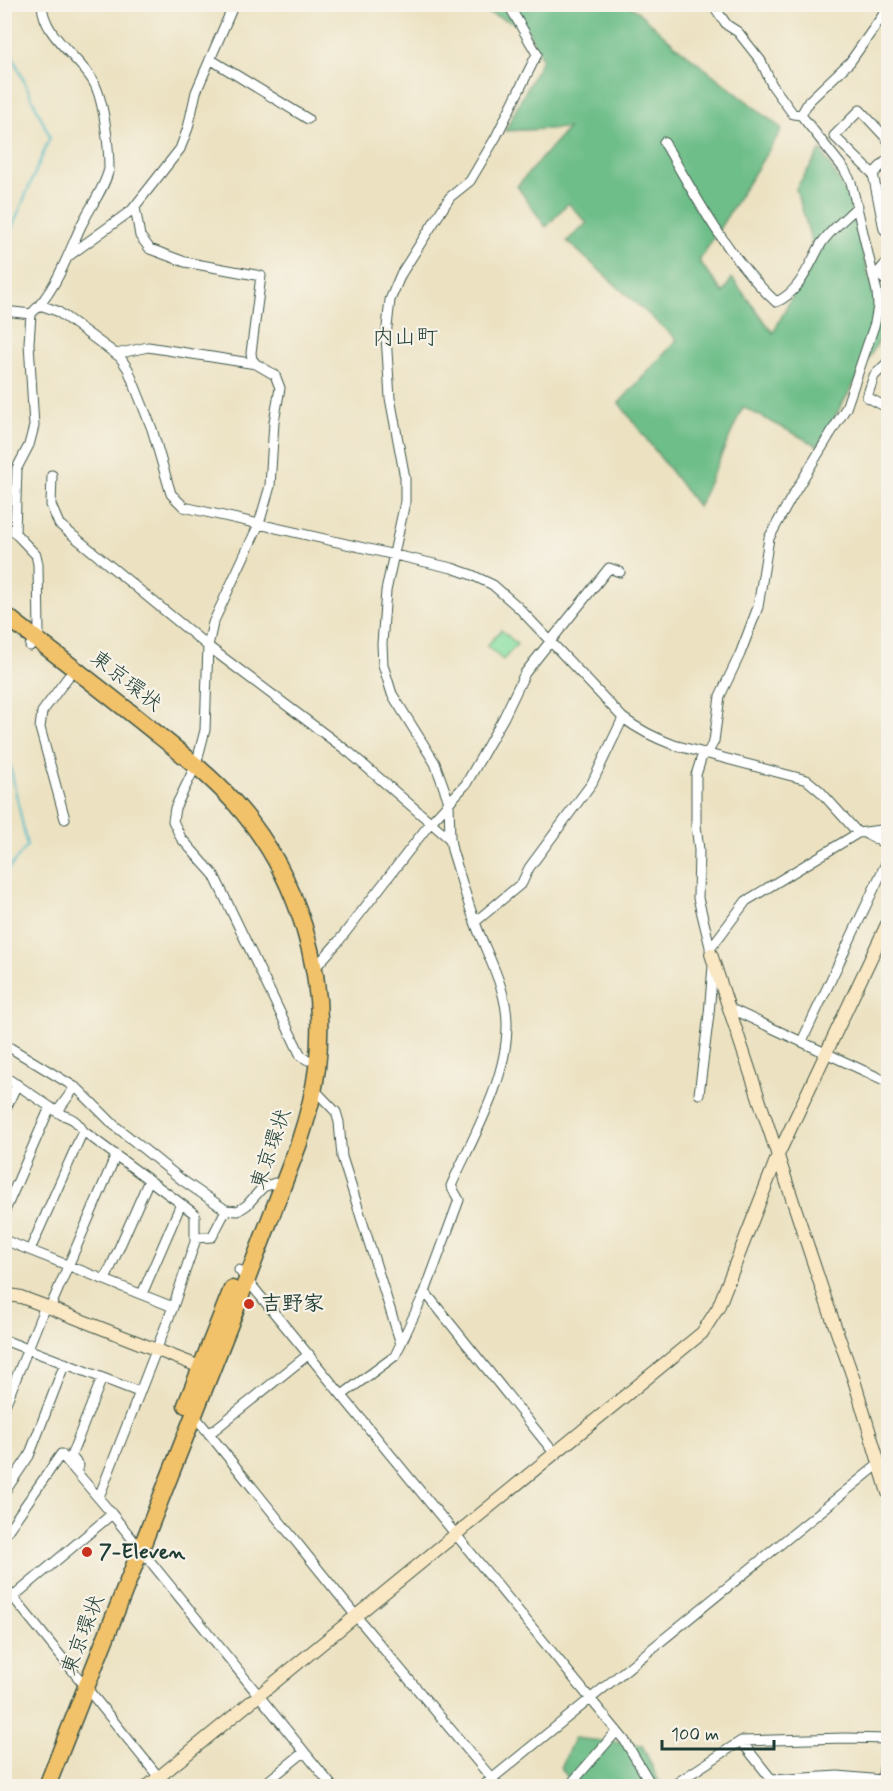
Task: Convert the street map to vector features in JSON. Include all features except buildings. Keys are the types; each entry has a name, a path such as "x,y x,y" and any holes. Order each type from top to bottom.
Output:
{"highway":[{"name":"東京環状","path":"4,614 68,676 194,770 245,829 281,892 293,924 308,992 308,1060 305,1082 292,1136 243,1274"},
{"name":"東京環状","path":"4,627 32,642 234,801 269,849 288,884 303,921 315,969 319,1024 317,1069 299,1143 243,1274 137,1544 83,1682 47,1786"},
{"name":"東京環状","path":"137,1544 194,1415 206,1369"},
{"name":"東京環状","path":"37,1786 83,1682"}],"street":[{"path":"32,642 39,633 38,564 36,555 15,533 17,468 29,446 34,426 29,343 31,314 40,305 70,255 80,227 106,180 109,169 99,92 80,63 49,27 44,19 42,4"},
{"path":"70,255 135,207 180,149 188,128 196,92 234,4"},
{"path":"342,1395 395,1356 401,1344 425,1292 459,1200 452,1186 494,1090 506,1044 508,1024 505,1005 475,922 450,839 449,802 435,763 392,693 383,665 382,644 386,591 405,502 405,478 390,398 387,366 386,336 390,300 401,274 450,197 470,181 495,139 537,54 508,4"},
{"path":"710,4 727,25 738,32 761,61 772,85 793,114 801,115 816,130 844,169 851,182 858,206 877,292 878,306 875,323 846,408 769,538 758,607 740,654 720,696 714,741 705,753 696,775 696,825 699,850 698,898 712,954 854,1380 888,1493"},
{"path":"801,115 809,101 850,62 888,8"},
{"path":"210,59 308,119"},
{"path":"888,140 860,110 834,136 873,174 884,205 884,229 888,233"},
{"path":"664,142 701,207 758,286 776,302 787,297 812,263 822,242 858,206"},
{"path":"873,174 888,159"},
{"path":"135,207 140,236 150,249 185,262 261,276 252,359 274,375 280,388 274,422 270,486 259,524 218,611 208,646 205,729 194,770 173,816 175,828 181,838 214,875 301,1056 308,1060"},
{"path":"888,261 880,270 880,275 888,284"},
{"path":"40,305 57,311 116,354 128,369 152,429 167,484 176,500 184,507 452,568 493,585 518,607 623,718 656,739 807,780 861,833 888,845"},
{"path":"4,311 31,314"},
{"path":"116,354 148,348 256,364"},
{"path":"888,362 874,376 867,397 888,408"},
{"path":"52,476 51,505 59,524 208,646 350,753 450,839"},
{"path":"315,969 431,822 466,784 504,717 525,673 609,568 620,572"},
{"path":"65,819 40,728 42,712 68,676"},
{"path":"475,922 522,883 529,868 592,783 623,718"},
{"path":"699,1094 709,1014 712,954 746,901 861,833 888,829"},
{"path":"802,1041 888,859"},
{"path":"148,1786 163,1782 259,1696 694,1340 711,1321 778,1155 888,922"},
{"path":"729,1008 888,1082"},
{"path":"4,1044 75,1087 114,1125 182,1180 226,1210 238,1210 247,1205 263,1186 275,1183"},
{"path":"4,1076 54,1110 78,1123 83,1131 195,1214 195,1238 173,1307 99,1497"},
{"path":"4,1113 17,1084"},
{"path":"4,1213 54,1110 75,1087"},
{"path":"313,1088 336,1112 342,1156 401,1344"},
{"path":"30,1250 83,1131"},
{"path":"4,1408 9,1384 68,1265 116,1155"},
{"path":"105,1280 149,1180"},
{"path":"142,1294 181,1204"},
{"path":"195,1238 212,1237 226,1210"},
{"path":"4,1240 173,1307"},
{"path":"243,1274 617,1731 652,1786"},
{"path":"425,1292 555,1454"},
{"path":"4,1294 21,1297 206,1369"},
{"path":"4,1340 139,1392"},
{"path":"209,1434 309,1354"},
{"path":"4,1493 29,1456 65,1363"},
{"path":"79,1475 79,1467 71,1456 102,1378"},
{"path":"194,1415 356,1616 495,1783"},
{"path":"4,1536 61,1454 99,1497 329,1783 318,1786"},
{"path":"483,1786 495,1783 590,1699 879,1464"},
{"path":"13,1597 112,1514"},
{"path":"4,1587 163,1782"},
{"path":"569,1786 617,1731"},
{"path":"672,1786 741,1741 813,1738 888,1739"},
{"path":"741,1741 772,1780 838,1776 882,1780 888,1744"},
{"path":"262,1786 304,1752"}],"green space":[{"path":"466,5 627,5 782,129 699,261 723,293 732,278 773,333 815,253 796,188 821,150 849,199 869,277 888,325 818,446 743,407 698,507 619,403 677,340 567,241 587,223 568,203 546,227 517,186 568,128 505,131 542,59 526,27"},
{"path":"501,630 517,644 503,660 487,646"},
{"path":"574,1738 642,1745 661,1786 574,1786 561,1768"}],"waterway":[{"path":"4,38 50,137 4,247"},
{"path":"4,736 27,846 4,875"}],"place":[{"name":"吉野家","path":"249,1304"},
{"name":"7-Eleven","path":"87,1552"}],"district":[{"name":"内山町","path":"405,338"}]}
